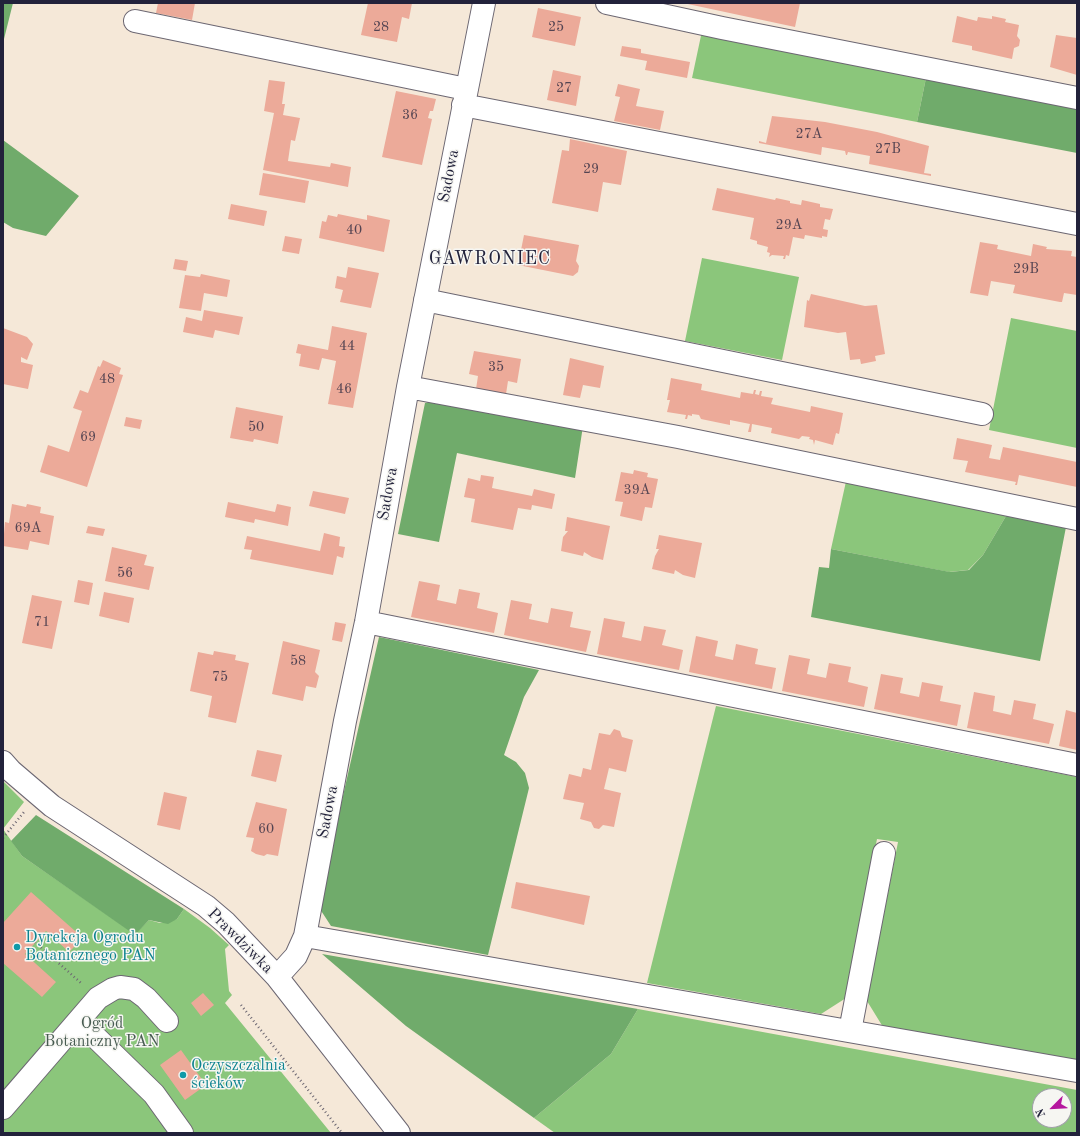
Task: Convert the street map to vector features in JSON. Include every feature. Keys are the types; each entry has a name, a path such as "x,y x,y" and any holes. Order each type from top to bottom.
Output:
{"street":[{"name":"Sadowa","path":"277,977 296,956 305,936 343,729 366,622 408,386 484,3"},
{"path":"607,3 722,28 1077,98"},
{"path":"135,21 465,97 1077,224"},
{"path":"425,300 982,414"},
{"path":"408,386 678,437 1077,518"},
{"path":"366,622 1077,765"},
{"name":"Prawdziwka","path":"3,762 38,795 101,839 206,906 226,923 277,977 399,1133"},
{"path":"850,1031 884,853"},
{"path":"305,936 1077,1070"},
{"path":"3,1108 98,998 120,987 134,990 146,998 167,1021"},
{"path":"79,1021 154,1094 182,1133"}],"path":[{"path":"3,838 38,795"},
{"path":"35,942 98,998"},
{"path":"241,1005 342,1133"}],"green space":[{"path":"3,3 13,3 3,43"},
{"path":"702,31 927,73 917,122 692,78"},
{"path":"927,73 1077,103 1077,153 917,122"},
{"path":"3,140 79,196 46,236 13,228 3,222"},
{"path":"702,258 799,277 782,360 685,341"},
{"path":"1011,318 1077,331 1077,448 989,430"},
{"path":"442,399 583,426 575,478 457,453 439,542 398,534 425,403"},
{"path":"847,477 1006,516 983,555 968,570 949,572 831,549"},
{"path":"1006,516 1066,527 1040,661 811,617 819,567 829,568 831,549 950,572 969,570 983,555"},
{"path":"379,637 539,670 524,697 504,755 516,762 525,773 529,788 488,955 331,926 318,906"},
{"path":"716,706 1077,777 1077,1061 883,1027 867,1001 898,842 877,839 846,998 821,1014 647,983"},
{"path":"3,781 24,802 3,829"},
{"path":"36,815 184,909 177,919 168,924 149,920 135,935 22,856 11,841"},
{"name":"Ogród Botaniczny PAN","path":"3,829 22,856 135,934 149,920 160,923 177,919 184,909 210,928 229,945 225,949 229,991 232,995 225,1003 331,1133 3,1133"},
{"path":"322,954 638,1009 611,1054 534,1118 406,1026"},
{"path":"638,1009 1066,1088 1032,1088 1032,1128 1072,1128 1072,1089 1077,1090 1077,1133 555,1133 534,1118 611,1054"}],"building":[{"path":"158,3 195,3 192,20 156,13"},
{"path":"368,3 412,3 409,19 402,17 397,42 361,35"},
{"path":"683,3 800,3 795,27"},
{"path":"538,8 581,17 575,46 532,37"},
{"path":"957,16 977,21 978,17 992,19 992,16 1006,19 1005,22 1019,25 1017,36 1020,40 1019,46 1014,48 1012,59 972,50 972,46 952,42"},
{"path":"1056,35 1077,38 1077,75 1050,67"},
{"path":"622,46 641,49 641,53 690,62 687,78 645,70 647,61 620,56"},
{"path":"553,70 581,76 576,106 547,100"},
{"path":"269,80 285,82 282,104 285,104 283,115 300,118 295,141 291,140 288,161 330,167 331,163 351,167 348,187 263,170 274,113 264,111"},
{"path":"618,84 640,89 636,106 664,111 660,130 614,121 620,97 615,96"},
{"path":"396,91 436,99 433,111 430,111 428,118 432,119 422,165 382,157"},
{"path":"772,116 825,122 877,132 929,146 924,173 931,174 931,176 869,164 870,156 848,152 846,155 845,151 822,147 821,155 759,143 759,141 766,143"},
{"path":"570,139 627,151 621,185 603,182 598,212 552,203 562,150 569,151"},
{"path":"263,173 309,181 305,203 259,195"},
{"path":"717,188 775,200 776,198 801,205 802,200 820,204 820,207 833,209 830,220 825,219 823,229 828,230 827,237 822,236 822,238 805,235 804,239 793,237 789,256 786,255 785,259 783,259 784,256 772,255 769,257 770,253 767,252 768,247 757,244 757,241 750,239 754,218 712,210"},
{"path":"231,204 267,211 264,226 228,219"},
{"path":"338,214 367,220 367,215 390,220 384,252 319,238 322,221 326,222 328,215 337,217"},
{"path":"524,235 579,245 576,261 579,266 578,272 573,276 518,265"},
{"path":"285,236 302,239 299,254 282,251"},
{"path":"980,242 998,245 997,249 1031,256 1033,244 1047,247 1046,249 1072,251 1071,256 1077,257 1077,295 1064,293 1062,302 1060,302 1013,293 1015,285 991,281 988,296 970,293"},
{"path":"175,259 188,261 186,271 173,269"},
{"path":"348,267 379,273 371,308 340,302 343,290 335,288 337,276 346,278"},
{"path":"201,274 230,280 227,297 204,293 201,311 179,308 185,275 200,277"},
{"path":"811,294 865,306 877,305 885,354 875,356 876,361 861,364 860,359 850,360 846,332 838,333 804,327 807,300 809,301"},
{"path":"204,310 243,317 239,335 215,330 213,338 183,332 186,317 202,321"},
{"path":"332,326 367,333 353,408 328,404 336,361 322,358 319,370 299,366 301,354 296,353 298,344 328,350"},
{"path":"3,328 27,337 33,344 27,360 21,357 21,362 33,365 28,389 3,384"},
{"path":"474,351 521,359 517,383 508,381 506,394 476,389 478,376 469,374"},
{"path":"570,358 604,366 600,388 583,385 580,398 563,395"},
{"path":"103,360 121,368 119,374 123,375 87,487 40,472 48,445 69,452 82,411 73,408 80,390 88,393 98,366 100,367"},
{"path":"671,378 702,384 701,390 740,398 741,392 753,394 754,390 756,390 755,394 759,395 760,391 762,391 761,396 773,398 771,404 810,412 811,406 843,413 839,434 836,433 833,445 815,440 814,445 813,440 809,439 810,437 802,436 799,439 771,433 772,428 752,424 751,432 748,432 750,424 730,420 730,425 701,419 699,415 692,414 692,416 688,415 687,419 685,419 686,415 667,412 670,400 667,400"},
{"path":"236,407 283,416 278,444 254,439 253,442 230,438"},
{"path":"126,417 142,420 140,429 124,426"},
{"path":"957,438 992,445 989,458 1000,460 1003,447 1077,462 1077,487 1019,475 1017,485 1015,485 1016,482 965,472 968,461 953,459"},
{"path":"634,470 648,473 647,477 658,479 652,508 645,507 642,521 620,516 623,502 615,501 621,472 633,474"},
{"path":"481,475 494,477 492,488 532,496 534,489 555,494 552,509 532,505 531,510 518,508 513,530 471,522 475,499 464,497 468,478 480,481"},
{"path":"313,491 349,498 345,514 309,506"},
{"path":"228,502 275,512 277,504 291,507 288,526 255,519 254,523 225,517"},
{"path":"12,504 26,507 27,504 41,507 40,513 54,516 49,545 30,541 28,550 3,546 5,522 9,523"},
{"path":"567,517 610,526 603,560 592,557 584,552 583,556 561,551 563,537 568,531 565,531"},
{"path":"88,526 105,529 103,536 86,533"},
{"path":"324,533 340,537 339,546 345,547 343,558 337,556 333,575 250,559 252,550 244,549 247,536 320,551"},
{"path":"659,535 702,543 695,578 683,575 675,570 674,574 652,569 655,556 659,549 656,549"},
{"path":"112,547 147,555 144,565 154,567 149,590 105,581"},
{"path":"78,580 93,583 89,605 74,602"},
{"path":"419,581 440,585 437,600 456,604 459,589 480,593 477,608 498,613 494,633 411,617"},
{"path":"104,592 134,598 129,623 99,616"},
{"path":"32,595 62,601 52,649 22,643"},
{"path":"511,600 532,604 529,619 548,623 551,608 573,612 570,627 591,631 586,652 504,635"},
{"path":"604,618 625,622 622,637 641,641 644,626 666,630 662,645 683,650 679,670 597,654"},
{"path":"335,622 346,624 342,642 332,640"},
{"path":"696,636 718,641 715,656 733,660 736,644 758,649 755,664 776,668 772,689 689,672"},
{"path":"283,641 320,650 315,672 319,676 316,688 306,686 303,701 272,694"},
{"path":"214,651 236,655 235,660 249,663 236,723 208,717 212,696 190,691 198,652 213,655"},
{"path":"789,655 810,659 807,674 826,678 829,663 851,667 848,682 868,687 864,707 782,691"},
{"path":"881,674 903,678 900,693 919,697 922,682 943,686 940,701 961,705 957,726 874,709"},
{"path":"974,692 995,696 993,711 1011,715 1014,700 1036,704 1033,719 1054,724 1049,744 967,728"},
{"path":"1066,710 1077,713 1077,750 1059,746"},
{"path":"614,729 620,731 622,737 633,740 626,772 609,768 604,789 621,793 614,827 603,825 599,829 594,828 591,822 580,819 584,803 563,799 569,774 581,777 583,768 591,770 599,733 610,735"},
{"path":"257,750 282,755 276,782 251,776"},
{"path":"164,792 187,797 180,830 157,825"},
{"path":"256,802 287,809 278,856 267,854 264,856 251,851 254,838 246,837"},
{"path":"516,882 590,896 584,925 511,908"},
{"name":"Dyrekcja Ogrodu Botanicznego PAN","path":"31,892 83,938 69,952 46,931 25,954 56,982 42,997 3,963 3,923"},
{"path":"203,993 214,1005 201,1016 191,1003"},
{"name":"Oczyszczalnia ścieków","path":"181,1050 206,1085 185,1100 160,1065"}],"place":[{"name":"Dyrekcja Ogrodu Botanicznego PAN","path":"17,947"},
{"name":"Oczyszczalnia ścieków","path":"183,1075"}],"district":[{"name":"GAWRONIEC","path":"490,259"}]}
